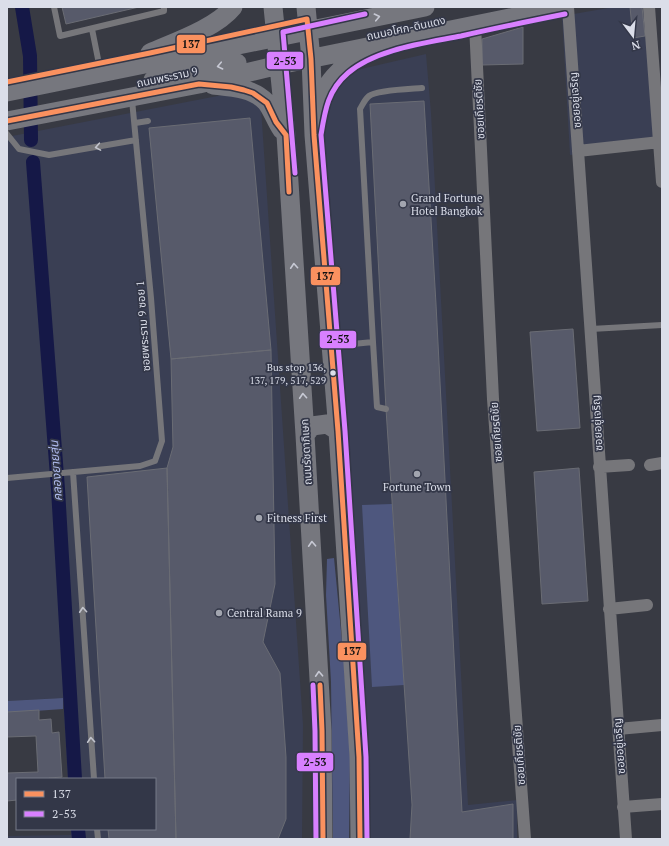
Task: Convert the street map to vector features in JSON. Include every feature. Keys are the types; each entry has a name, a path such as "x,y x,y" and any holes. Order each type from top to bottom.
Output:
{"main road":[{"path":"150,53 196,33 226,16 233,7"},
{"path":"273,7 279,65"},
{"path":"275,26 306,13 364,7"},
{"name":"ถนนอโศก-ดินแดง","path":"326,36 425,7"},
{"name":"ถนนอโศก-ดินแดง","path":"326,36 509,7"},
{"name":"ถนนอโศก-ดินแดง","path":"279,65 564,7"},
{"path":"306,13 311,59 314,135 338,431 358,749 360,839"},
{"name":"ถนนพระราม 9","path":"8,85 52,74 275,26"},
{"name":"ถนนพระราม 9","path":"8,85 326,36"},
{"name":"ถนนพระราม 9","path":"8,121 326,36"},
{"path":"314,135 318,110 324,91 343,68 360,56 400,41"},
{"name":"ถนนพระราม 9","path":"8,121 199,84 279,65"},
{"name":"ถนนรัชดาภิเษก","path":"279,65 286,135 322,731 323,839"},
{"path":"199,84 231,87 253,93 267,102 276,122 286,135"},
{"path":"305,435 312,426 326,424 338,431"}],"street":[{"name":"ซอยอยู่เจริญ","path":"568,7 626,839"},
{"path":"649,7 662,182"},
{"name":"ซอยเกียรติชัย","path":"475,25 493,398 525,839"},
{"path":"578,150 660,142"},
{"path":"599,467 629,465"},
{"path":"609,609 647,605"},
{"path":"618,729 662,724"},
{"path":"623,807 662,804"}],"lane":[{"path":"54,7 60,36 164,11 164,7"},
{"path":"92,29 98,64"},
{"path":"386,409 377,407 360,109 364,101 370,95 380,92 422,88"},
{"name":"ซอยพระราม 9 ซอย 1","path":"7,478 140,466 155,461 162,442 151,298 132,96"},
{"path":"135,123 148,120"},
{"path":"8,121 19,149 49,155 136,140"},
{"path":"591,329 662,325"},
{"path":"332,346 373,342"},
{"path":"73,472 94,778"}],"shaded area":[{"path":"614,7 653,7 662,101 662,144 618,151 570,155 562,16"},
{"path":"426,54 431,113 468,805 517,800 517,839 359,839 360,767 324,141 324,107 348,72"},
{"path":"238,92 261,108 303,725 302,839 7,839 7,836 71,835 71,830 156,830 156,778 68,778 63,698 7,701 7,137"},
{"path":"392,504 404,685 372,687 362,505"},
{"path":"334,558 344,662 350,757 349,839 333,839 331,682 326,595 327,559"},
{"path":"63,698 63,709 7,713 7,701"}],"building":[{"path":"62,7 139,7 66,24"},
{"path":"630,7 642,7 645,36 633,38"},
{"path":"523,27 523,64 482,65 482,39"},
{"name":"Fortune Town","path":"424,101 462,812 513,804 513,839 410,839 412,805 386,409 370,104"},
{"path":"250,118 271,350 171,359 149,128"},
{"path":"573,329 580,428 537,431 530,332"},
{"name":"Central Rama 9","path":"271,350 275,584 263,642 280,673 286,757 286,819 278,839 176,839 167,468 173,447 171,359"},
{"path":"167,468 176,839 109,839 108,830 156,830 156,778 105,778 87,477"},
{"path":"579,468 588,601 542,604 534,472"},
{"path":"39,710 39,720 51,719 52,733 59,732 62,777 16,778 16,800 7,801 7,773 38,772 36,736 7,737 7,712"}],"waterway":[{"path":"22,7 30,56 31,140"},
{"name":"คลองยายสุ่น","path":"33,162 58,489 75,778"},
{"name":"คลองยายสุ่น","path":"78,830 79,839"}],"transit line":[{"name":"2-53","path":"295,173 283,32 365,14"},
{"name":"2-53","path":"367,839 366,757 345,431 321,135 324,117 328,101 336,86 348,73 359,65 373,58 417,44 565,14"},
{"name":"137","path":"7,82 307,19 311,59 314,135 338,431 359,757 360,839"},
{"name":"137","path":"7,121 199,84 231,87 244,90 253,93 267,103 276,122 286,135 289,192"},
{"name":"2-53","path":"313,685 316,839"},
{"name":"137","path":"320,685 323,839"}],"place":[{"name":"Grand Fortune Hotel Bangkok","path":"403,204"},
{"name":"Bus stop 136, 137, 179, 517, 529","path":"333,373"},
{"name":"Fortune Town","path":"417,474"},
{"name":"Fitness First","path":"259,518"},
{"name":"Central Rama 9","path":"219,613"}]}
